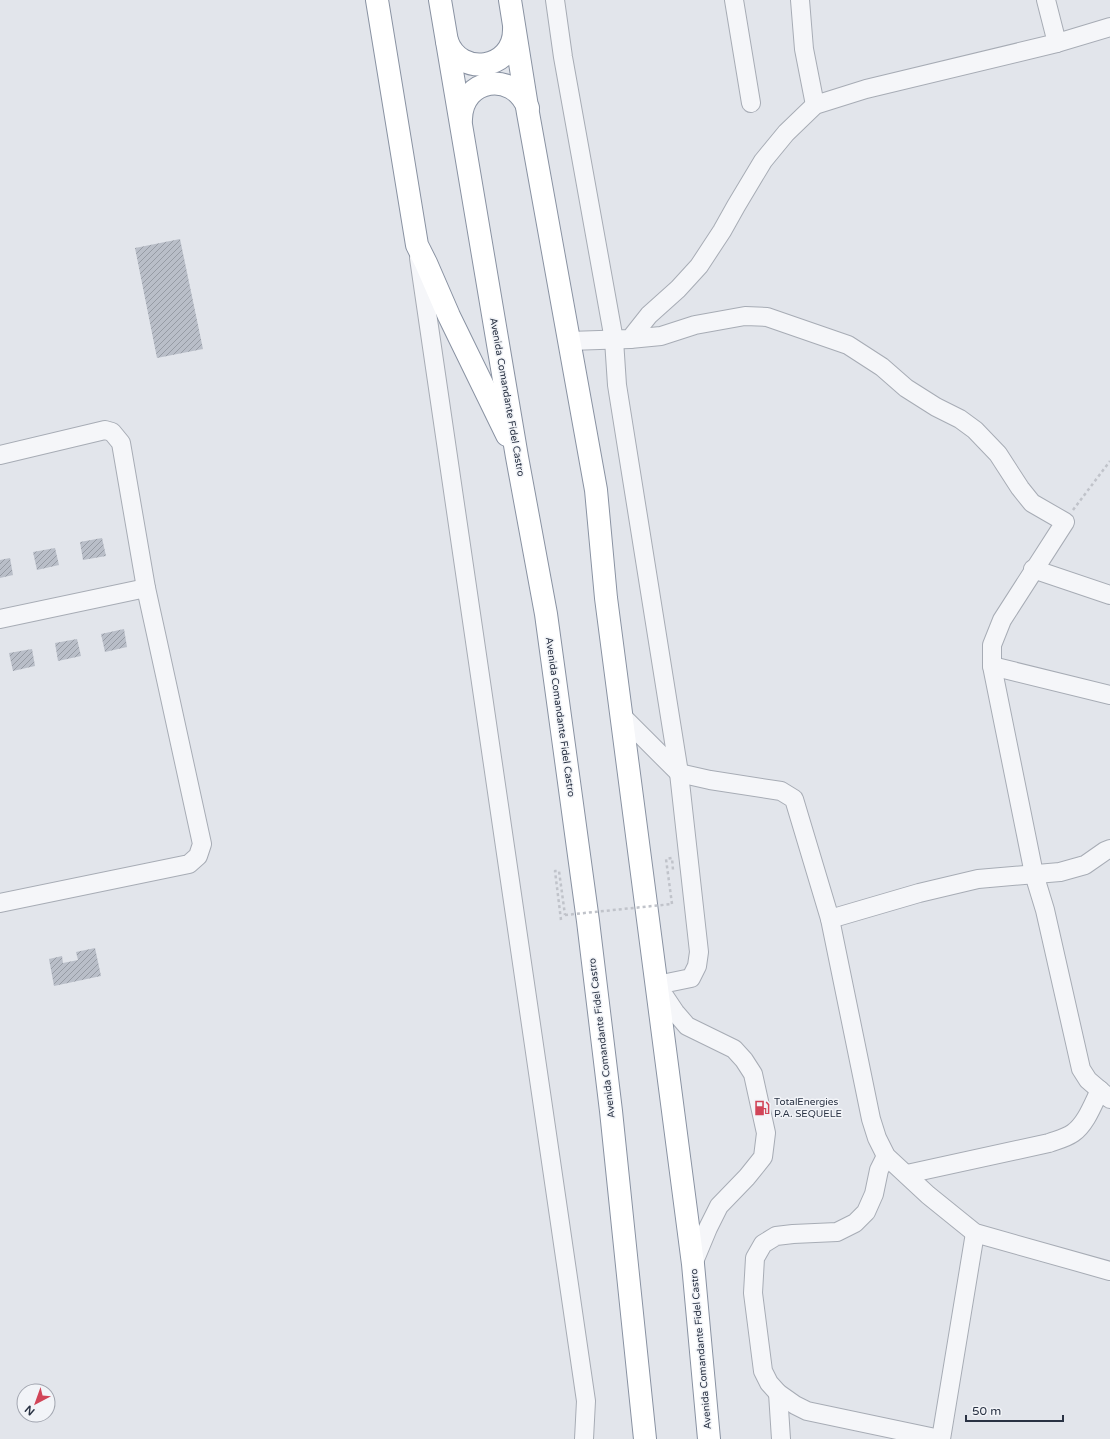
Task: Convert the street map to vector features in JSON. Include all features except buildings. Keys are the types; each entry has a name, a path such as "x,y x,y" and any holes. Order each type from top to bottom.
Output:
{"highway":[{"path":"377,0 417,245 449,316 517,457"},
{"name":"Avenida Comandante Fidel Castro","path":"440,0 517,457 546,614 587,916 612,1119 645,1439"},
{"name":"Avenida Comandante Fidel Castro","path":"510,0 528,113 596,490 606,598 693,1264 709,1439"},
{"path":"446,37 450,47 462,60 473,64 485,64 496,60 505,53 513,38 514,26"},
{"path":"462,124 462,108 466,98 474,90 488,84 499,84 514,90 525,102 528,113"}],"street":[{"path":"555,0 563,57 622,339 617,385 679,773 699,952 697,966 690,978 657,985 675,1012 687,1026 734,1049 744,1060 753,1074 766,1133 763,1157 747,1177 719,1206 693,1264"},
{"path":"734,0 751,103"},
{"path":"800,0 804,49 815,105"},
{"path":"1046,0 1057,43"},
{"path":"622,339 678,289 699,266 722,231 763,161 786,133 815,105 866,88 1057,43 1110,28"},
{"path":"417,245 585,1393 584,1439"},
{"path":"569,341 661,336 695,325 745,316 767,317 848,346 882,367 906,388 918,396 960,419 975,430 998,454 1020,488 1032,503 1065,522 1033,569 1002,620 992,645 992,666 1034,874 1045,910 1081,1068 1088,1080 1105,1095 1074,1133 1063,1138 1049,1143 907,1174"},
{"path":"0,455 105,430 112,432 121,443 146,588 202,844 198,856 189,864 0,903"},
{"path":"1033,569 1110,595"},
{"path":"0,619 146,588"},
{"path":"992,666 1110,695"},
{"path":"622,716 679,773 710,780 781,791 794,799 830,919 871,1119 877,1138 886,1156 928,1195 975,1233 1110,1271"},
{"path":"830,919 919,893 978,879 1060,872 1085,865 1110,849"},
{"path":"886,1156 879,1170 874,1194 866,1212 855,1223 837,1232 776,1236 763,1244 755,1258 753,1293 762,1371 769,1383 778,1393 795,1405 807,1411 940,1439 975,1233"},
{"path":"778,1393 782,1439"}],"path":[{"path":"1065,522 1110,461"},
{"path":"561,920 555,871 559,871 565,915 672,904 666,859 672,858 673,873"}],"place":[{"name":"TotalEnergies P.A. SEQUELE","path":"762,1108"}]}
